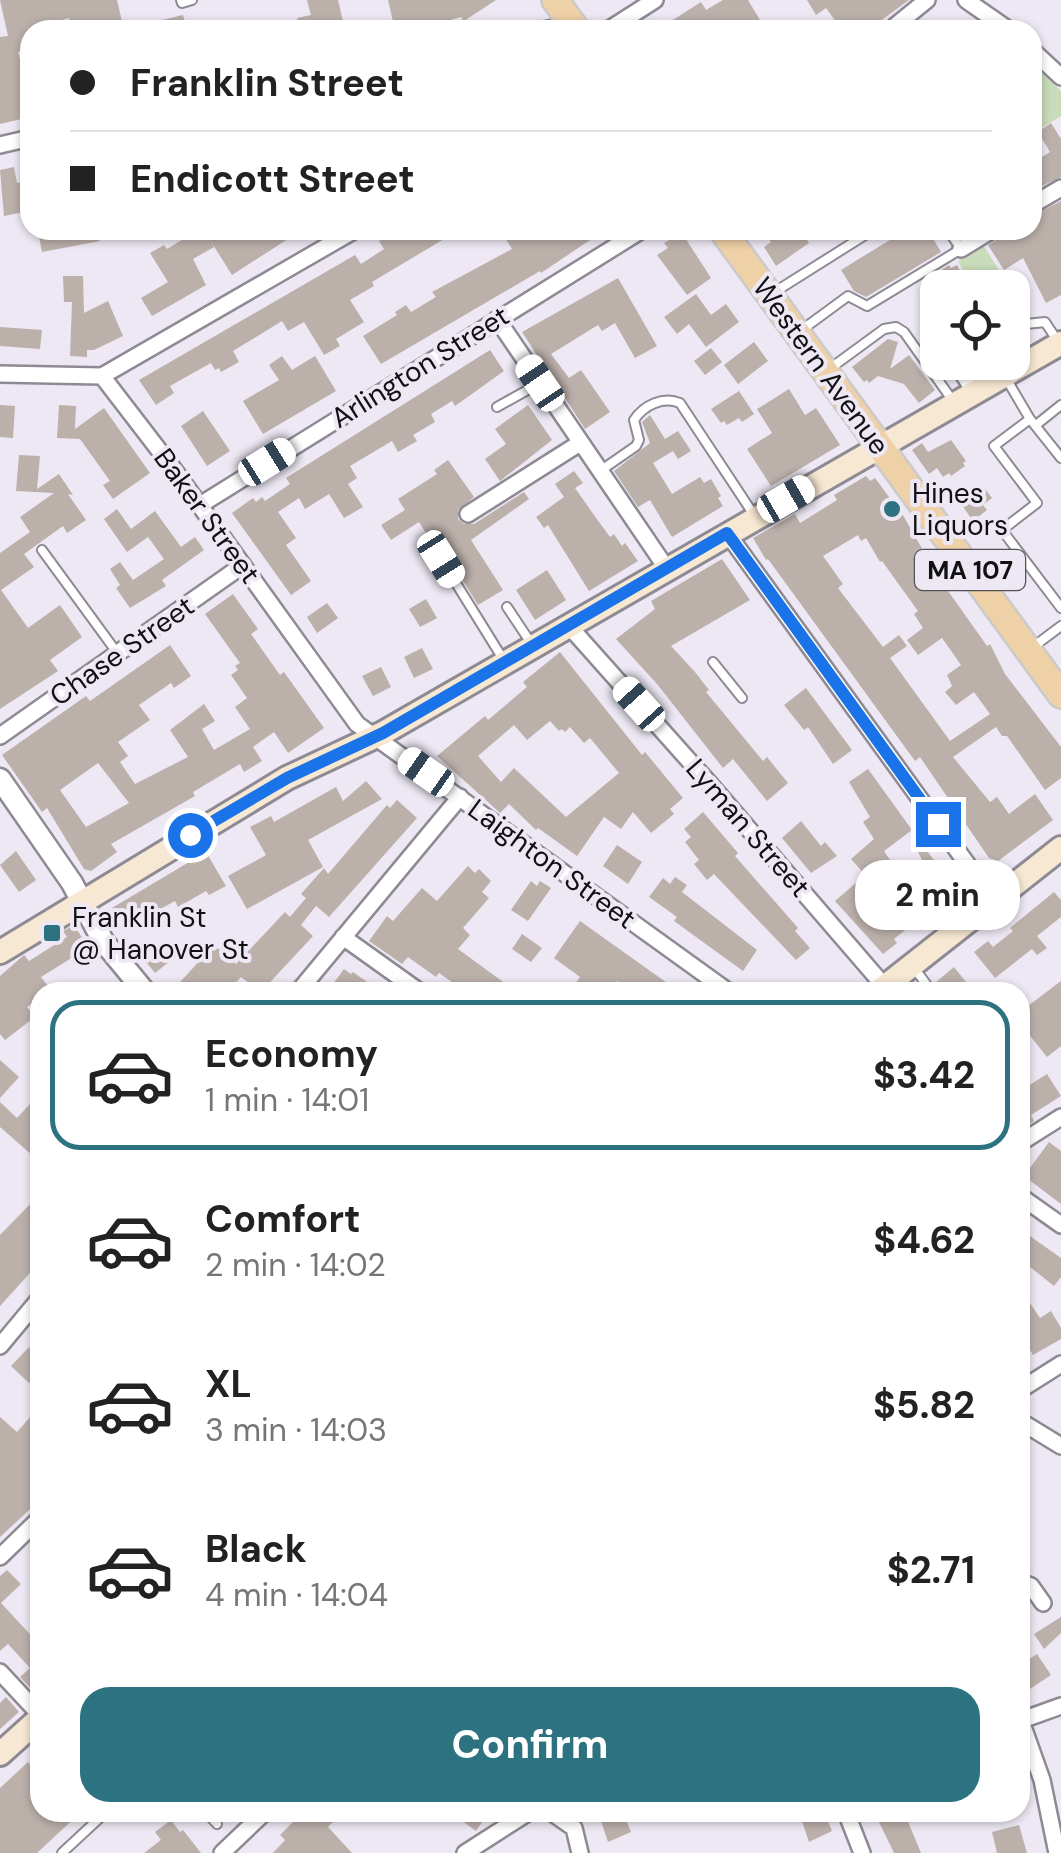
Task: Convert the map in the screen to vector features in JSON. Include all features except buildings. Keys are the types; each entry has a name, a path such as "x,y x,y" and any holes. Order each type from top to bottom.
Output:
{"main road":[{"name":"Western Avenue","path":"729,240 1061,695"},
{"path":"1030,361 1060,344"},
{"path":"0,952 287,778 374,736 533,647 997,380"},
{"path":"892,982 1061,848"},
{"path":"0,1754 30,1726"}],"street":[{"path":"623,20 654,0"},
{"path":"902,20 927,0"},
{"path":"966,0 995,20"},
{"path":"1042,59 1061,76"},
{"path":"0,374 102,376 337,240"},
{"name":"Arlington Street","path":"200,505 626,240"},
{"path":"961,249 976,240"},
{"path":"496,319 666,569"},
{"name":"Baker Street","path":"102,376 200,505 356,724 374,736"},
{"path":"960,380 965,398"},
{"path":"468,514 580,442"},
{"path":"727,533 994,901"},
{"name":"Chase Street","path":"0,736 243,565"},
{"name":"Lyman Street","path":"569,626 709,783 875,982"},
{"name":"Laighton Street","path":"374,736 715,982"},
{"path":"0,779 81,900 103,941 137,982"},
{"path":"306,982 460,797"},
{"path":"343,937 406,982"},
{"path":"1030,1137 1061,1117"},
{"path":"1030,1203 1061,1225"},
{"path":"0,1346 30,1310"},
{"path":"1030,1384 1061,1364"},
{"path":"1030,1428 1061,1446"},
{"path":"0,1557 30,1528"},
{"path":"1030,1586 1044,1603"},
{"path":"0,1672 30,1706"},
{"path":"1030,1716 1061,1706"},
{"path":"1030,1745 1042,1780 1057,1853"},
{"path":"222,1853 255,1822"},
{"path":"465,1853 513,1822"},
{"path":"565,1822 574,1828 580,1853"},
{"path":"850,1822 862,1853"}],"lane":[{"path":"180,0 192,0"},
{"path":"770,296 857,240"},
{"path":"797,333 848,296 867,306 961,249 955,240"},
{"path":"1030,326 1046,323 1060,344"},
{"path":"826,372 886,328 896,327 965,398"},
{"path":"1007,380 1061,458"},
{"path":"497,407 540,383"},
{"path":"600,471 636,446 636,415 662,399 670,399 680,403 755,516"},
{"path":"1061,405 994,446 1037,504 1002,530 1061,608"},
{"path":"42,550 118,654"},
{"path":"441,559 506,662"},
{"path":"507,606 533,647"},
{"path":"1028,650 1061,626"},
{"path":"713,662 742,698"},
{"path":"912,966 924,982"},
{"path":"62,1853 95,1822"}],"green space":[{"path":"1042,73 1061,91 1061,116 1042,128"},
{"path":"983,245 999,270 963,270 958,261"}],"place":[{"name":"Hines Liquors","path":"892,509"},
{"name":"Franklin St @ Hanover St","path":"52,933"}],"route":[{"path":"190,835 287,778 383,733 727,533 938,824"}]}
